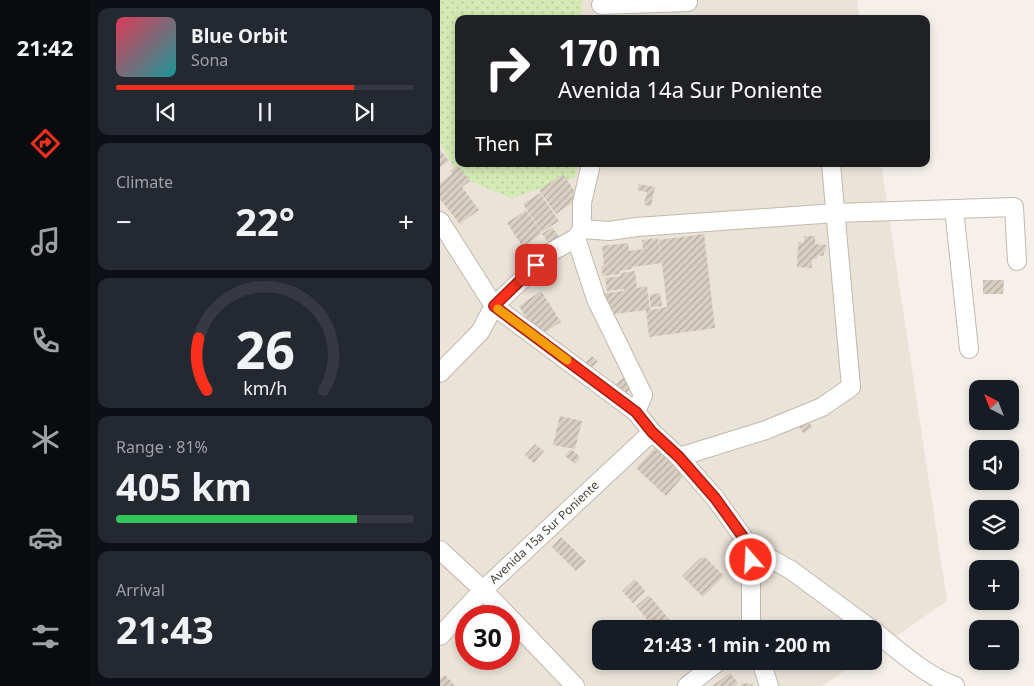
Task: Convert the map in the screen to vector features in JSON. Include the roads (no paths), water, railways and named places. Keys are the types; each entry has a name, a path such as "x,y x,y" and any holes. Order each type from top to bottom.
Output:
{"street":[{"path":"601,8 688,2"},
{"path":"590,167 582,203 579,234 596,298 644,395 636,412"},
{"path":"679,457 766,430 822,407 851,387 831,167"},
{"path":"440,373 480,332 494,306 551,252 579,234 637,227 836,213 1014,207 1017,261"},
{"path":"954,209 969,349"},
{"path":"440,221 494,306 636,412 652,432 679,457 715,498 751,548 791,570 858,620"},
{"name":"Avenida 15a Sur Poniente","path":"440,636 483,590 652,432"},
{"path":"751,548 751,620"},
{"path":"440,550 497,605"},
{"path":"520,629 575,686"},
{"path":"882,638 911,661 946,683 955,686"},
{"path":"687,686 707,670"},
{"path":"763,670 769,686"}]}
